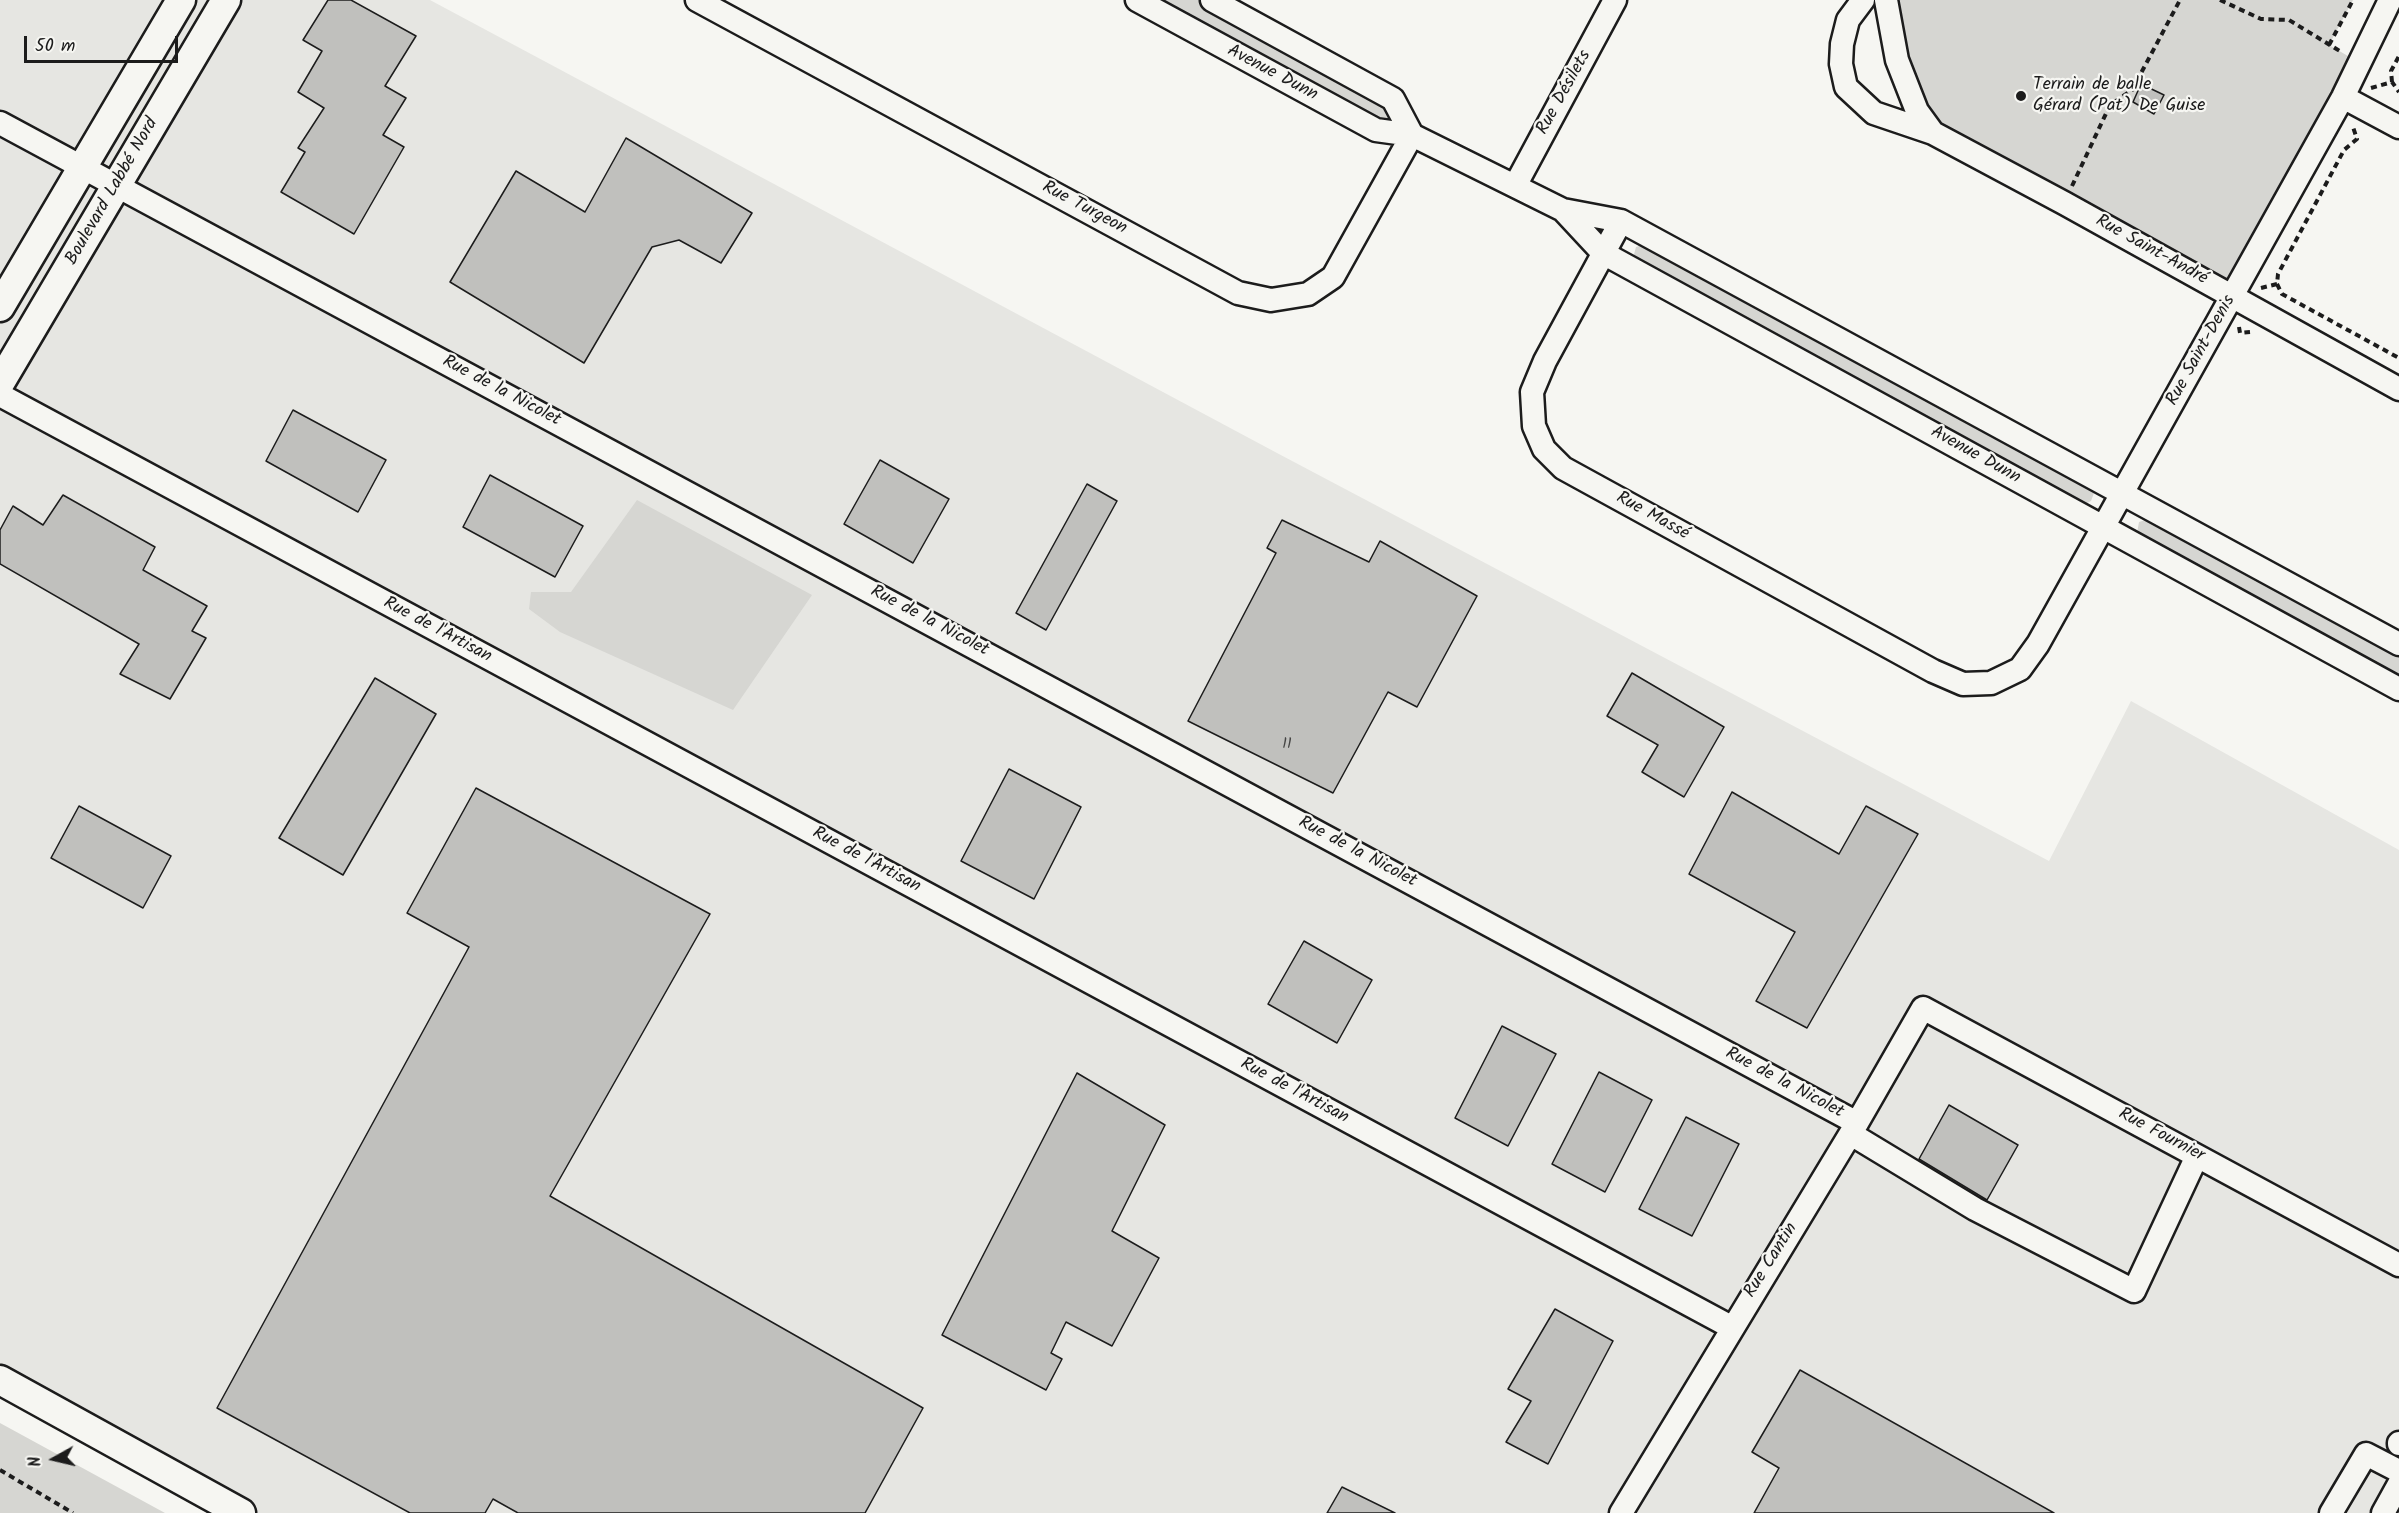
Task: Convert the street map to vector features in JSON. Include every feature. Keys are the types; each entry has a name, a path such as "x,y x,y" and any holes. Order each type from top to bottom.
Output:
{"main road":[{"path":"0,307 181,0"},
{"name":"Boulevard Labbé Nord","path":"0,383 226,0"},
{"path":"0,1380 241,1513"}],"street":[{"name":"Rue Turgeon","path":"697,0 1238,293 1271,300 1308,294 1333,277 1412,135"},
{"name":"Avenue Dunn","path":"1137,0 1376,130 1412,135 1563,210 1621,221 2399,644"},
{"name":"Avenue Dunn","path":"1212,0 1393,99 1412,135"},
{"name":"Rue Désilets","path":"1515,186 1615,0"},
{"name":"Rue Saint-André","path":"1863,0 1848,20 1842,44 1841,64 1846,87 1874,113 1933,133 2399,389"},
{"name":"Rue Saint-André","path":"1886,0 1897,60 1917,111 1933,133"},
{"name":"Rue Saint-Denis","path":"1991,683 2020,669 2038,644 2343,97 2390,0"},
{"path":"2343,97 2399,127"},
{"name":"Rue de la Nicolet","path":"0,123 1854,1128 1975,1209 2134,1291 2198,1156"},
{"name":"Avenue Dunn","path":"1563,210 1603,253 2399,689"},
{"name":"Rue Massé","path":"1621,221 1532,392 1534,426 1544,449 1563,468 1933,670 1963,684 1991,683"},
{"name":"Rue de l'Artisan","path":"0,395 1731,1327"},
{"name":"Rue Cantin","path":"1621,1513 1731,1327 1854,1128 1923,1008"},
{"name":"Rue Fournier","path":"1923,1008 2399,1264"},
{"path":"2331,1513 2366,1454 2399,1471"},
{"path":"2383,1513 2399,1484"}],"path":[{"path":"2064,203 2110,105 2132,90 2180,0"},
{"path":"2220,0 2260,19 2289,20 2360,63"},
{"path":"2329,45 2353,0"},
{"path":"2392,82 2391,71 2399,56"},
{"path":"2343,97 2357,139 2344,150 2278,274 2277,284 2282,294 2399,358"},
{"path":"2232,297 2277,284"},
{"path":"0,1470 73,1513"}],"shaded area":[{"path":"0,0 430,0 1277,453 2049,861 2131,701 2399,850 2399,1513 241,1513 0,1380"},
{"path":"1155,0 1199,0 1392,105 1391,119 1382,124"},
{"path":"1886,0 2353,0 2329,45 2360,63 2232,297 1933,133"},
{"path":"1645,244 2093,486 2094,493 2091,501 2083,505 1633,258 1636,247"},
{"path":"637,500 812,595 733,710 560,632 529,609 531,592 571,592"},
{"path":"2149,519 2399,655 2399,679 2137,533 2139,522"},
{"path":"0,1423 165,1513 0,1513"}],"building":[{"path":"328,0 351,0 416,36 385,86 406,98 383,135 404,147 354,234 281,192 305,152 298,148 324,108 298,92 322,51 303,40"},
{"path":"2141,84 2164,95 2154,114 2133,102"},
{"path":"626,138 752,213 721,263 679,240 652,247 584,363 450,282 516,171 585,212"},
{"path":"293,410 386,460 358,512 266,461"},
{"path":"880,460 949,499 913,563 844,524"},
{"path":"490,475 583,526 555,577 463,527"},
{"path":"1087,484 1117,501 1046,630 1016,613"},
{"path":"63,495 155,547 143,570 207,606 192,631 206,638 170,699 120,674 139,644 0,564 0,530 13,506 43,525"},
{"path":"1282,520 1369,562 1380,541 1477,596 1417,707 1388,692 1333,793 1188,721 1276,553 1267,548"},
{"path":"1632,673 1724,727 1684,797 1642,772 1658,745 1607,716"},
{"path":"375,678 436,714 343,875 279,838"},
{"path":"1009,769 1081,807 1034,899 961,861"},
{"path":"476,788 710,914 550,1196 923,1408 865,1513 518,1513 493,1499 485,1513 410,1513 217,1408 469,947 407,913"},
{"path":"1732,792 1839,854 1866,806 1918,834 1807,1028 1756,1001 1795,932 1689,874"},
{"path":"79,806 171,856 143,908 51,858"},
{"path":"1304,941 1372,980 1337,1043 1268,1004"},
{"path":"1502,1026 1556,1054 1508,1146 1455,1118"},
{"path":"1599,1072 1652,1100 1605,1192 1552,1164"},
{"path":"1077,1073 1165,1125 1112,1231 1159,1258 1112,1346 1066,1322 1051,1353 1062,1359 1046,1390 942,1335"},
{"path":"1949,1105 2018,1145 1987,1200 1919,1159"},
{"path":"1686,1117 1739,1144 1692,1236 1639,1209"},
{"path":"1555,1309 1613,1341 1548,1464 1506,1442 1531,1401 1508,1389"},
{"path":"1800,1370 2054,1513 1754,1513 1779,1468 1752,1452"},
{"path":"1342,1487 1395,1513 1327,1513"}],"place":[{"name":"Terrain de balle Gérard (Pat) De Guise","path":"2021,96"}]}
